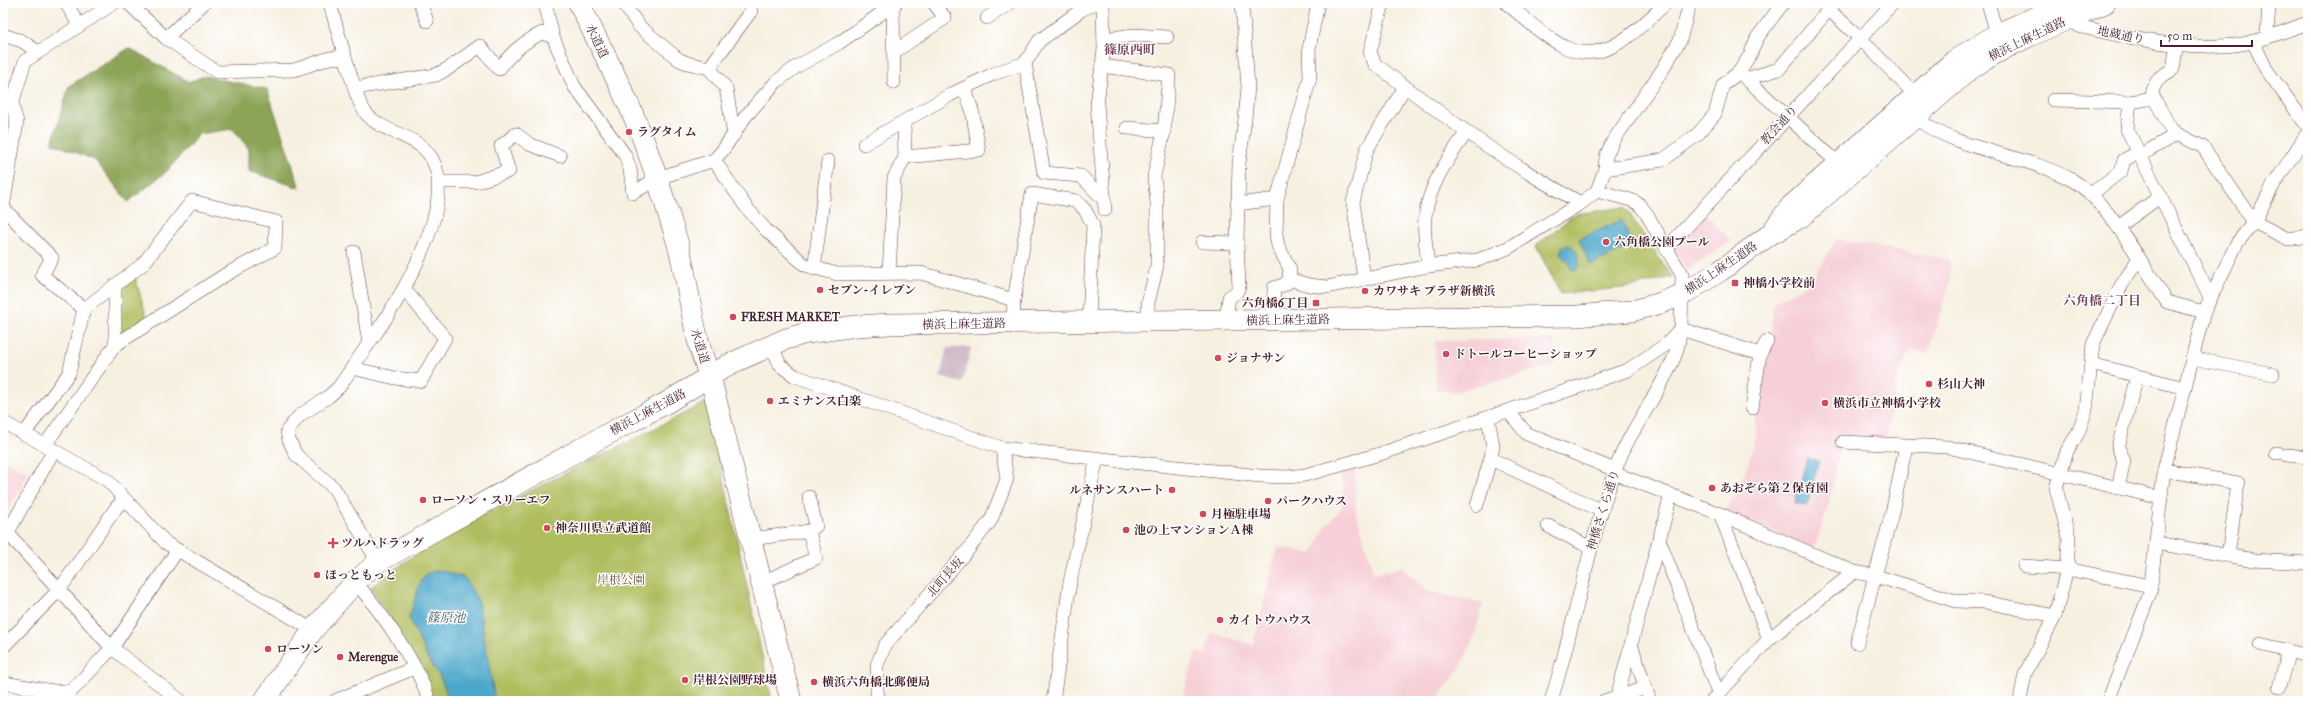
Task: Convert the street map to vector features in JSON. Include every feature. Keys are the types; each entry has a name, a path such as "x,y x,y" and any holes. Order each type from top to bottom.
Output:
{"main road":[{"name":"水道道","path":"579,3 639,127 658,178 682,259 700,353 710,376 763,582 791,701"},
{"name":"横浜上麻生道路","path":"1768,236 1790,206 1954,61 1997,34 2068,8 2105,3"},
{"name":"横浜上麻生道路","path":"264,701 313,630 355,582 378,562 584,446 666,403 730,364 772,346 808,333 856,326 1577,316 1632,311 1661,303 1683,294 1725,268 1768,236 1801,217 1968,70 2068,8"}],"street":[{"path":"66,3 79,25"},
{"path":"128,3 166,38 217,72 294,70 330,58 345,57"},
{"path":"166,38 204,3"},
{"path":"330,3 355,88 366,113 383,126 419,144 428,154 436,167 440,182 438,202 427,236 404,289 352,368 328,397 299,416 287,431 288,440 296,455 334,488 378,562"},
{"path":"420,3 427,21"},
{"path":"545,3 553,38 574,86 625,155 630,169 634,193 658,178 714,160 734,135 745,117 776,82 796,67 839,43 895,4"},
{"path":"623,3 639,26 678,59 687,63 709,68 726,88 734,135"},
{"path":"894,52 945,18 934,3"},
{"path":"986,18 1010,3"},
{"path":"864,144 904,123 950,95 993,74 1024,63 1039,41 1081,10 1096,3"},
{"path":"1024,63 1044,173 1081,176 1104,205 1097,104 1104,39 1103,3"},
{"path":"1226,320 1229,297 1236,293 1239,287 1237,243 1238,163 1246,119 1248,87 1242,3"},
{"path":"1273,320 1274,288 1286,284 1289,279 1290,269 1278,246 1276,234 1277,199 1310,78 1309,49 1318,3"},
{"path":"1383,3 1370,52 1371,58 1375,64 1466,133 1548,185 1581,203"},
{"path":"1506,3 1567,48 1588,53 1598,52 1619,42 1644,25 1666,3"},
{"path":"1289,279 1309,285 1327,286 1428,266 1478,260 1508,248 1581,203 1598,191 1605,169 1606,156 1613,141 1663,69 1680,40 1690,3"},
{"path":"1742,76 1757,38 1783,3"},
{"name":"教会通り","path":"1667,248 1893,3"},
{"path":"1988,3 1997,34"},
{"path":"2267,37 2269,3"},
{"path":"894,82 895,4"},
{"path":"84,309 42,275 52,258 3,208 17,122 12,104 25,61 79,25 105,5"},
{"path":"1605,169 1663,160 1680,149 1698,134 1715,114 1723,85 1742,76 1779,69 1831,6 1915,95"},
{"name":"地蔵通り","path":"2068,8 2071,21 2078,26 2177,44 2222,45 2253,41 2308,24"},
{"path":"709,68 751,11"},
{"path":"355,88 436,74 449,68 480,46 499,69 512,52 529,40 542,33 553,38"},
{"path":"3,35 22,41 38,52"},
{"path":"1104,39 1134,35 1167,37"},
{"path":"2253,41 2266,69 2308,127"},
{"path":"2177,44 2173,69 2159,78 2152,90 2154,98 2171,129 2177,134 2203,147 2254,222 2288,239 2308,236"},
{"path":"1102,66 1169,75 1164,131 1154,176 1157,203 1157,266 1148,303 1148,321"},
{"path":"1742,76 1788,116 1839,164"},
{"path":"1364,279 1353,202 1368,149 1405,87"},
{"path":"906,157 979,150 972,110 965,89"},
{"path":"2053,100 2130,102 2154,98"},
{"path":"2130,102 2127,129 2210,297"},
{"path":"1914,117 1929,129 1951,138 2045,168 2073,181 2090,195 2118,227 2167,302 2204,312"},
{"path":"889,273 894,178 906,157 904,123"},
{"path":"1127,128 1164,131"},
{"path":"2108,701 2139,623 2151,586 2164,470 2204,312 2237,243 2254,222 2274,184 2308,132"},
{"path":"1428,266 1425,218 1434,183 1448,158 1466,133"},
{"path":"440,182 476,182 508,171 501,146 516,134 529,144 560,156"},
{"path":"2090,195 2121,171 2124,160 2140,154 2177,134"},
{"path":"714,160 746,207 766,230 807,270 837,274 921,273 1014,300"},
{"path":"807,270 828,161"},
{"name":"神橋さくら通り","path":"1551,701 1568,643 1591,548 1615,471 1622,453 1674,358 1681,329 1683,294 1682,275 1667,248 1639,204 1631,200 1598,191"},
{"path":"1014,323 1014,300 1032,194 1076,201 1085,210 1092,225 1089,322"},
{"path":"2118,227 2161,196"},
{"path":"1237,204 1277,199"},
{"path":"24,434 69,373 84,309 143,264 192,201 276,222 276,248 225,275 115,345 49,448 5,532 60,589 112,648 173,699"},
{"path":"1202,242 1237,243"},
{"path":"354,252 369,343"},
{"path":"2020,701 2025,674 2055,616 2067,569 2070,538 2056,488 2058,474 2067,451 2078,434 2086,410 2093,344 2121,286 2139,258"},
{"path":"115,286 115,345"},
{"path":"352,368 395,378 421,381 445,338 404,289"},
{"path":"772,346 780,365 795,376 1002,448 1260,476 1288,477 1339,466 1380,454 1628,370 1667,344 1681,329 1760,354"},
{"path":"1752,408 1760,354 1767,341"},
{"path":"2192,358 2273,374"},
{"path":"2091,364 2185,388"},
{"path":"2118,488 2124,461 2118,447 2136,376"},
{"path":"1508,411 1527,434 1671,495 1720,514 1854,572 1876,576 1956,601 1985,602 2055,616"},
{"path":"1477,505 1491,459 1493,446 1488,418"},
{"path":"3,422 107,480 166,543 177,551 313,630"},
{"path":"1843,442 1906,446 1948,446 2161,498"},
{"path":"1857,643 1897,493 1906,446"},
{"name":"北町長坂","path":"880,701 877,692 877,664 885,644 967,551 991,520 1007,479 1002,448"},
{"path":"2280,454 2308,457"},
{"path":"1053,701 1070,582 1097,458"},
{"path":"1491,459 1602,511"},
{"path":"2164,470 2238,483 2228,556"},
{"path":"1617,697 1671,495"},
{"path":"752,538 809,531 816,526 809,497"},
{"path":"3,647 60,589 116,508 124,499"},
{"path":"1720,514 1769,639"},
{"path":"1548,526 1591,548"},
{"path":"763,582 816,558 809,531"},
{"path":"1659,539 1715,697 1769,639 1854,572"},
{"path":"2156,544 2254,560 2308,563"},
{"path":"62,701 112,648 177,551"},
{"path":"2024,566 2067,569 2151,586"},
{"path":"355,582 374,604 414,668 429,701"},
{"path":"1630,644 1650,701"},
{"path":"2260,644 2308,656"},
{"path":"2279,687 2289,651"},
{"path":"335,701 414,668"},
{"path":"3,683 53,691 71,691"},
{"path":"1604,701 1646,688"}],"shaded area":[{"path":"1705,213 1731,241 1687,270 1672,247"},
{"name":"横浜市立神橋小学校","path":"1837,239 1949,259 1950,282 1928,354 1911,349 1900,370 1886,439 1842,437 1829,504 1814,549 1726,511 1749,463 1756,431 1754,414 1758,391 1771,341 1773,303 1811,282"},
{"path":"1555,339 1555,365 1457,392 1436,390 1435,341"},
{"path":"971,347 962,383 940,377 947,348"},
{"path":"3,459 28,473 3,519"},
{"path":"1355,468 1356,512 1374,574 1401,567 1428,591 1483,604 1474,637 1463,663 1450,682 1435,701 1181,701 1196,652 1205,654 1212,633 1253,645 1277,549 1282,547 1312,554 1325,528 1341,509 1343,486 1339,474"}],"green space":[{"path":"129,48 189,82 204,76 267,89 300,188 249,171 249,149 233,129 199,134 166,172 128,202 95,160 52,143 69,86"},
{"path":"1625,207 1672,277 1631,287 1561,294 1536,246 1575,214"},
{"path":"135,277 147,318 120,335 119,290"},
{"name":"岸根公園","path":"707,402 772,701 433,701 424,676 371,587 439,537"}],"water":[{"name":"六角橋公園プール","path":"1622,220 1633,245 1590,265 1579,239"},
{"path":"1567,245 1574,248 1578,255 1579,263 1577,270 1571,269 1569,262 1560,254 1562,247"},
{"path":"1807,458 1819,461 1807,506 1795,503"},
{"name":"篠原池","path":"440,570 465,578 478,601 495,701 450,701 440,677 428,659 409,618 420,583 426,574"}],"place":[{"name":"ラグタイム","path":"629,132"},
{"name":"六角橋公園プール","path":"1606,242"},
{"name":"神橋小学校前","path":"1735,283"},
{"name":"セブン-イレブン","path":"820,290"},
{"name":"カワサキ プラザ新横浜","path":"1365,291"},
{"name":"六角橋6丁目","path":"1316,303"},
{"name":"FRESH MARKET","path":"733,317"},
{"name":"ドトールコーヒーショップ","path":"1446,354"},
{"name":"ジョナサン","path":"1218,358"},
{"name":"杉山大神","path":"1929,384"},
{"name":"エミナンス白楽","path":"770,401"},
{"name":"横浜市立神橋小学校","path":"1825,403"},
{"name":"あおぞら第２保育園","path":"1712,488"},
{"name":"ルネサンスハート","path":"1172,490"},
{"name":"ローソン・スリーエフ","path":"423,500"},
{"name":"パークハウス","path":"1268,501"},
{"name":"月極駐車場","path":"1203,514"},
{"name":"神奈川県立武道館","path":"547,528"},
{"name":"池の上マンションＡ棟","path":"1126,530"},
{"name":"ツルハドラッグ","path":"333,543"},
{"name":"ほっともっと","path":"317,575"},
{"name":"カイトウハウス","path":"1220,620"},
{"name":"ローソン","path":"268,649"},
{"name":"Merengue","path":"340,657"},
{"name":"岸根公園野球場","path":"685,680"},
{"name":"横浜六角橋北郵便局","path":"814,682"}],"district":[{"name":"篠原西町","path":"1130,49"},
{"name":"六角橋二丁目","path":"2102,300"}]}
